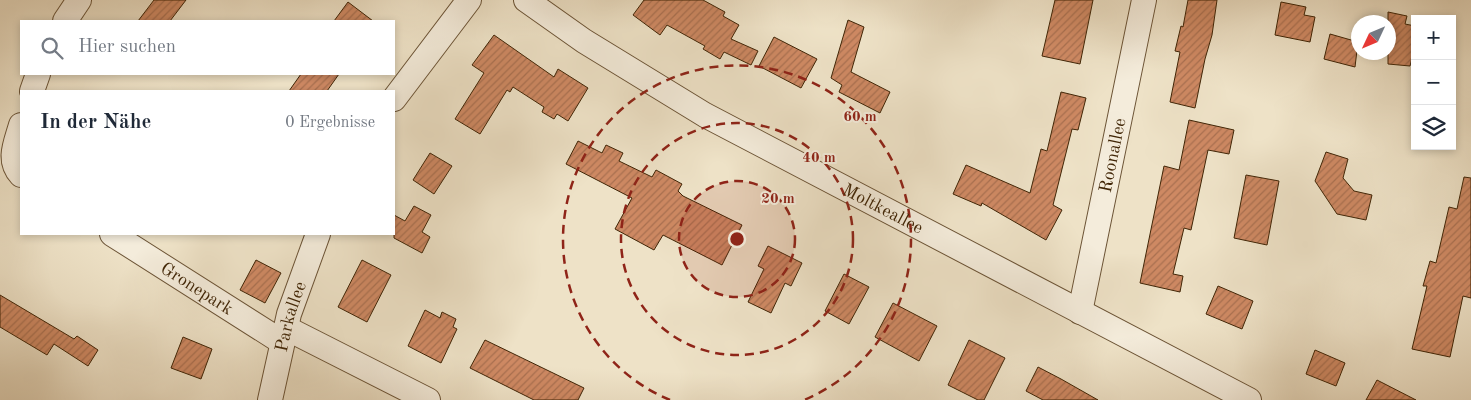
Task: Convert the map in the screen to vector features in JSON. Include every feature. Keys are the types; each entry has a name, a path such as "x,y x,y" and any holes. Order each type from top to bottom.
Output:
{"street":[{"path":"65,20 79,0"},
{"path":"395,98 469,0"},
{"name":"Moltkeallee","path":"526,0 584,41 706,115 1249,400"},
{"name":"Roonallee","path":"1080,312 1144,0"},
{"path":"32,90 38,75"},
{"path":"20,129 13,156 14,164 20,173"},
{"name":"Gronepark","path":"114,235 284,335 428,400"},
{"name":"Parkallee","path":"270,400 284,335 301,277 318,235"}],"building":[{"path":"154,0 186,0 171,20 139,20"},
{"path":"644,0 703,0 725,12 723,16 739,25 731,39 758,51 751,65 724,52 720,59 703,49 705,46 667,25 660,35 633,15"},
{"path":"1055,0 1093,0 1080,64 1042,56"},
{"path":"1188,0 1217,0 1212,35 1195,108 1170,102 1180,52 1175,51 1181,26 1183,27"},
{"path":"348,2 372,20 335,20"},
{"path":"1281,2 1306,7 1304,15 1315,17 1310,42 1275,35"},
{"path":"1388,12 1407,16 1405,24 1411,25 1410,66 1388,64 1388,60 1396,60 1396,15 1388,15"},
{"path":"848,20 864,27 851,72 890,92 880,113 839,92 842,85 831,78"},
{"path":"1330,34 1351,40 1351,60 1356,60 1355,67 1324,59"},
{"path":"494,35 554,77 558,69 588,88 568,121 557,114 554,119 542,112 544,107 513,87 510,92 507,90 480,134 455,119 484,73 472,65"},
{"path":"774,37 817,59 801,88 759,66"},
{"path":"300,75 338,75 328,90 290,90"},
{"path":"1061,92 1086,98 1078,130 1072,129 1053,205 1062,210 1046,240 982,203 981,206 953,194 966,165 1030,193 1041,149 1047,151"},
{"path":"1189,120 1234,130 1229,154 1208,150 1191,230 1184,228 1173,274 1183,276 1180,292 1140,283 1164,166 1179,170"},
{"path":"578,141 602,153 606,145 623,153 619,161 652,177 656,170 682,184 678,191 683,196 742,225 722,265 663,235 654,250 615,229 632,198 566,164"},
{"path":"1326,152 1348,159 1343,178 1354,191 1372,195 1366,220 1337,214 1315,181"},
{"path":"430,153 452,166 434,194 413,180"},
{"path":"1246,175 1279,181 1267,245 1234,238"},
{"path":"1464,177 1471,178 1471,298 1463,296 1450,357 1412,349 1427,286 1423,286 1430,261 1436,263 1449,207 1457,209"},
{"path":"414,206 431,215 422,232 430,237 422,253 394,238 395,216 405,221"},
{"path":"768,246 802,263 791,286 785,283 771,313 748,302 764,269 758,266"},
{"path":"256,260 281,273 265,303 240,290"},
{"path":"362,260 391,275 367,322 338,307"},
{"path":"844,274 869,287 849,324 825,311"},
{"path":"1218,286 1253,301 1242,329 1206,314"},
{"path":"0,295 74,339 77,336 98,350 88,366 54,344 47,355 0,327"},
{"path":"893,303 937,326 919,361 875,337"},
{"path":"425,310 440,318 442,312 456,319 453,327 457,329 441,363 408,346"},
{"path":"183,337 212,349 201,379 171,368"},
{"path":"485,340 584,388 578,400 534,400 470,368"},
{"path":"969,340 1005,358 984,400 978,400 948,385"},
{"path":"1315,350 1345,363 1336,386 1306,374"},
{"path":"1038,367 1098,400 1043,400 1026,391"},
{"path":"1377,380 1416,400 1366,400"}]}
